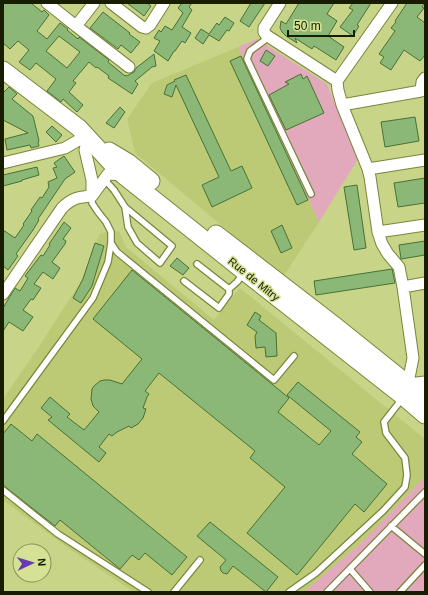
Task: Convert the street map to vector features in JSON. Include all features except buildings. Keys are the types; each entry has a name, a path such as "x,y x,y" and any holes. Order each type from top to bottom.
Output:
{"main road":[{"name":"Rue de Mitry","path":"3,70 74,125 88,138 112,169 245,272 412,387 425,415"},
{"name":"Rue de Mitry","path":"112,169 138,170 236,250 334,325 425,398"}],"street":[{"path":"47,3 129,67"},
{"path":"76,26 94,3"},
{"path":"111,3 146,28 150,25 164,3"},
{"path":"280,3 264,28 266,35 337,81"},
{"path":"392,3 337,81 342,105 368,169 378,232 384,248 399,267 413,358 412,387"},
{"path":"342,105 423,93 422,82 425,78"},
{"path":"3,163 65,148 77,141 88,138 85,150 92,180 92,196"},
{"path":"368,169 425,160"},
{"path":"90,172 94,178 99,180 112,169"},
{"path":"3,294 62,208 74,198 92,196 112,169"},
{"path":"378,232 425,225"},
{"path":"403,287 425,283"}],"lane":[{"path":"266,35 250,51 247,59 311,194"},
{"path":"112,169 114,190 125,207 172,246 160,263 137,243 128,227 125,207"},
{"path":"4,418 93,298 108,262 111,232 106,222 92,203 92,196"},
{"path":"111,243 117,252 274,380 294,356"},
{"path":"197,264 229,289"},
{"path":"184,281 219,308 229,294 229,289 245,272"},
{"path":"289,592 321,568 383,511 405,487 407,475 405,458 386,433 384,422 412,387"},
{"path":"3,490 58,534 148,592"},
{"path":"327,592 425,492"},
{"path":"390,526 425,554"},
{"path":"174,592 200,560"},
{"path":"400,592 425,566"},
{"path":"350,569 370,592"}],"shaded area":[{"path":"257,39 327,84 358,159 319,222 238,47"},
{"path":"238,47 319,222 283,277 135,153 127,119 152,83"},
{"path":"119,231 126,247 214,320 240,288 425,439 425,477 362,542 304,592 134,592 65,546 3,500 3,399 80,283 100,233"},
{"path":"425,477 425,592 304,592 362,542"}]}
